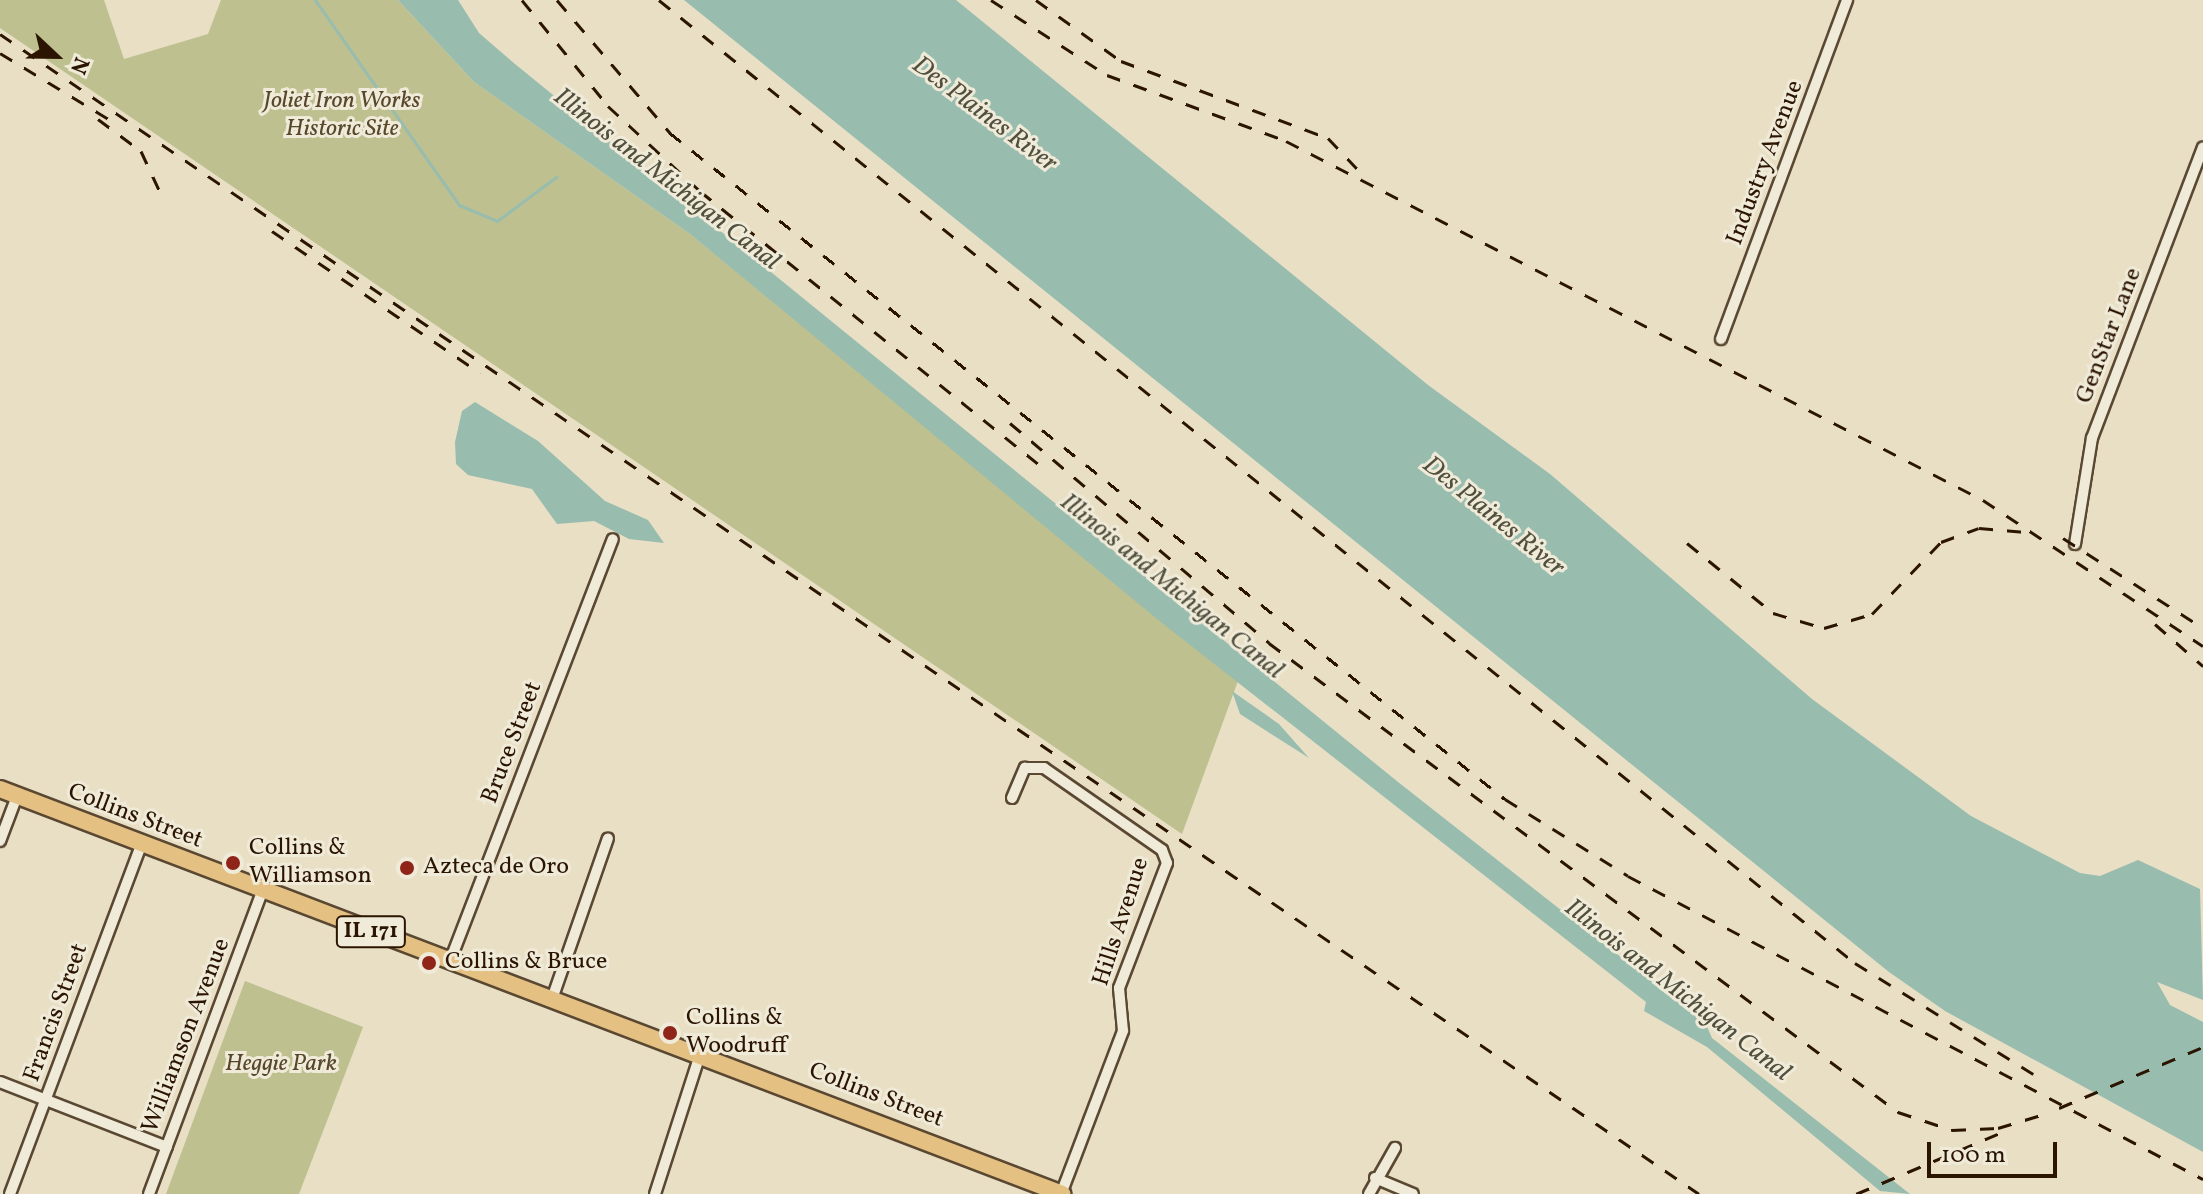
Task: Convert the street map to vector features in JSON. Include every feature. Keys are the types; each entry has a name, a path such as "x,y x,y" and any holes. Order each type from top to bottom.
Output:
{"main road":[{"name":"Collins Street","path":"0,789 262,892 552,999 1061,1194"}],"street":[{"name":"Industry Avenue","path":"1721,339 1847,0"},
{"name":"GenStar Lane","path":"2075,544 2092,438 2203,147"},
{"name":"Bruce Street","path":"450,961 613,539"},
{"name":"Hills Avenue","path":"1012,798 1025,768 1044,768 1162,850 1167,863 1119,988 1123,1031 1061,1194"},
{"path":"0,841 17,796"},
{"path":"552,999 608,838"},
{"name":"Francis Street","path":"10,1194 141,845"},
{"name":"Williamson Avenue","path":"149,1194 262,892"},
{"path":"655,1194 700,1055"},
{"path":"0,1082 167,1147"},
{"path":"1369,1194 1375,1178 1395,1148"},
{"path":"1375,1178 1413,1194"}],"green space":[{"name":"Joliet Iron Works Historic Site","path":"0,0 104,0 124,59 208,34 221,0 398,0 474,82 690,234 1238,681 1182,834 0,28"},
{"name":"Heggie Park","path":"245,981 363,1027 299,1194 166,1194"}],"water":[{"name":"Illinois and Michigan Canal","path":"398,0 458,0 479,33 515,64 1398,782 1664,991 1701,1013 1712,1038 1910,1194 1880,1191 1707,1047 1644,1011 1646,1002 1162,623 690,234 474,82"},
{"name":"Des Plaines River","path":"684,0 956,0 1428,385 1550,474 1812,699 1971,816 2080,873 2100,876 2138,860 2200,889 2203,1000 2157,982 2170,1005 2203,1022 2203,1152 1945,1011 1889,972"},
{"path":"475,402 538,441 605,501 648,520 664,543 629,539 594,521 557,524 532,489 468,475 456,464 455,442 462,411"},
{"path":"1232,691 1279,724 1309,758 1240,714"}],"waterway":[{"path":"315,0 459,205 497,221 556,177"}],"railway":[{"path":"522,0 608,106 700,191 1042,467"},
{"path":"557,0 670,133 1505,799 1628,876 2203,1179"},
{"path":"659,0 1855,963 2041,1079"},
{"path":"991,0 1107,75 1286,141 1983,500 2203,646"},
{"path":"1036,0 1121,61 1328,138 1362,174"},
{"path":"0,34 1699,1194"},
{"path":"0,53 110,120"},
{"path":"98,119 141,151 161,194"},
{"path":"272,231 480,373"},
{"path":"1010,423 1269,643 1898,1112 1952,1130 1998,1128 2048,1113"},
{"path":"1687,543 1773,613 1824,628 1872,614 1941,542 1979,528 2026,532"},
{"path":"2063,538 2203,628"},
{"path":"2155,624 2203,666"},
{"path":"2059,1108 2203,1047"},
{"path":"1856,1194 2000,1133"}],"place":[{"name":"Collins & Williamson","path":"233,863"},
{"name":"Azteca de Oro","path":"407,868"},
{"name":"Collins & Bruce","path":"429,963"},
{"name":"Collins & Woodruff","path":"670,1033"}]}
